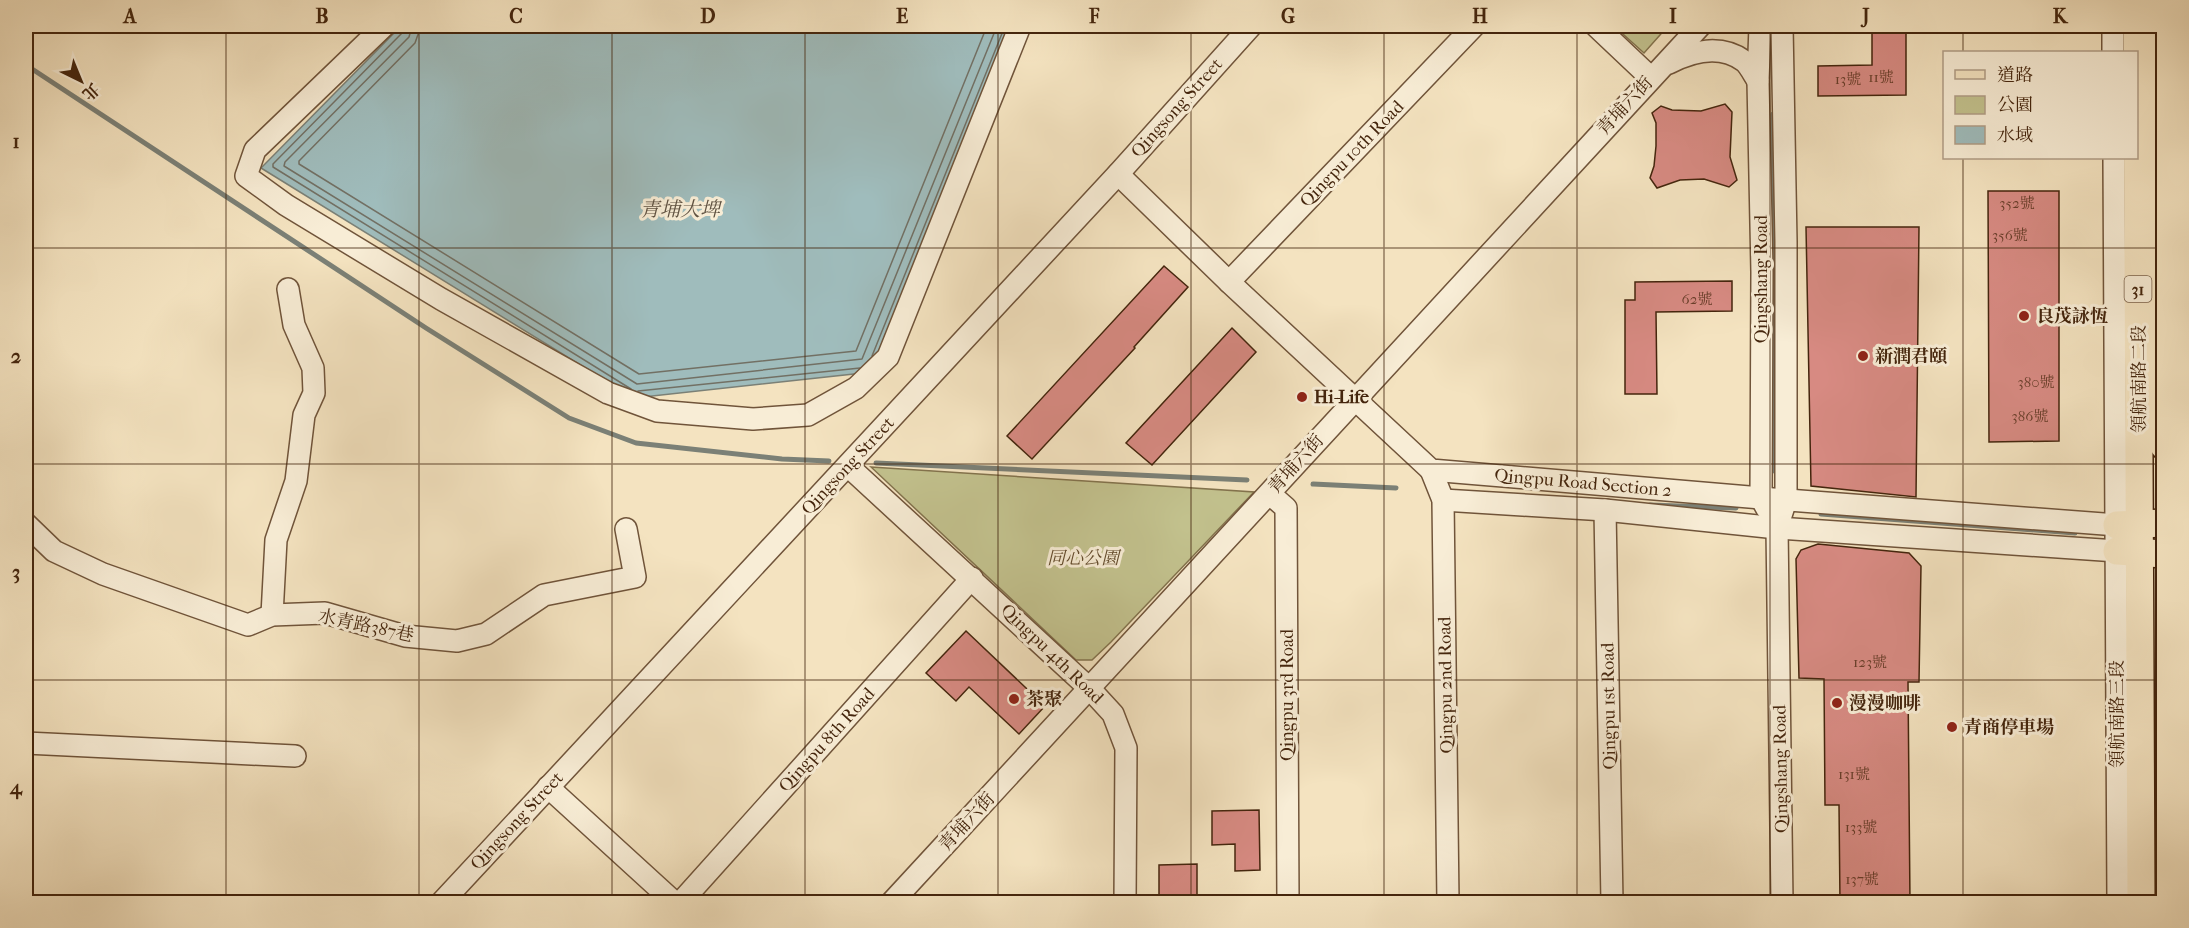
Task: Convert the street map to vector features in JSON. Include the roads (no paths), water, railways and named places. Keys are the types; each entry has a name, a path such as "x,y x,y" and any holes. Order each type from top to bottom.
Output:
{"main road":[{"name":"領航南路二段","path":"2137,26 2137,51"},
{"name":"領航南路二段","path":"2162,26 2163,446"},
{"name":"領航南路二段","path":"2138,159 2140,538"},
{"name":"31","path":"2140,538 2141,903"}],"street":[{"path":"384,26 255,150 246,176 286,205 441,299 608,393 657,411 753,419 808,415 856,388 888,357 1020,26"},
{"name":"Qingsong Street","path":"442,903 1118,174 1251,26"},
{"name":"Qingpu 10th Road","path":"1229,282 1474,26"},
{"path":"1596,26 1656,73 1680,58 1717,50 1744,61 1758,81"},
{"name":"青埔六街","path":"892,903 1700,26"},
{"name":"Qingshang Road","path":"1760,26 1758,81 1762,272 1761,498 1777,528"},
{"name":"Qingshang Road","path":"1782,26 1786,242 1786,500 1777,528 1782,903"},
{"path":"2113,26 2113,51"},
{"name":"領航南路二段","path":"2114,159 2140,538"},
{"path":"1118,174 1229,282 1431,470"},
{"path":"272,615 276,540 296,481 304,415 314,393 313,368 294,325 288,289"},
{"name":"Qingpu 4th Road","path":"848,466 972,578 1090,689 1113,714 1126,748 1125,903"},
{"name":"Qingpu Road Section 2","path":"1431,470 1786,500 2140,538"},
{"name":"Qingpu 2nd Road","path":"1431,470 1443,500 1448,903"},
{"name":"Qingpu 3rd Road","path":"1270,494 1286,508 1288,903"},
{"name":"Qingpu Road Section 2","path":"1443,500 1605,510 1777,528 2140,538"},
{"name":"Qingpu 1st Road","path":"1605,510 1612,903"},
{"name":"水青路387巷","path":"26,524 54,551 103,574 248,625 272,615 325,613 405,636 457,641 486,634 544,595 635,577 626,530"},
{"name":"領航南路三段","path":"2118,903 2140,538"},
{"name":"Qingpu 8th Road","path":"681,903 972,578"},
{"path":"26,743 295,756"},
{"path":"548,787 674,903"}],"water":[{"name":"青埔大埤","path":"401,26 1012,26 872,372 634,398 261,168"}],"waterway":[{"path":"26,65 426,328 569,418 636,443 782,459 829,461"},
{"path":"1773,114 1774,471"},
{"path":"876,463 1247,480"},
{"path":"1313,484 1396,488"},
{"path":"1650,505 1736,508"},
{"path":"1821,514 2075,533"}],"place":[{"name":"良茂詠恆","path":"2024,316"},
{"name":"新潤君頤","path":"1863,356"},
{"name":"Hi-Life","path":"1302,397"},
{"name":"茶聚","path":"1014,699"},
{"name":"漫漫咖啡","path":"1837,703"},
{"name":"青商停車場","path":"1952,727"}],"park label":[{"name":"同心公園","path":"1083,558"}]}
